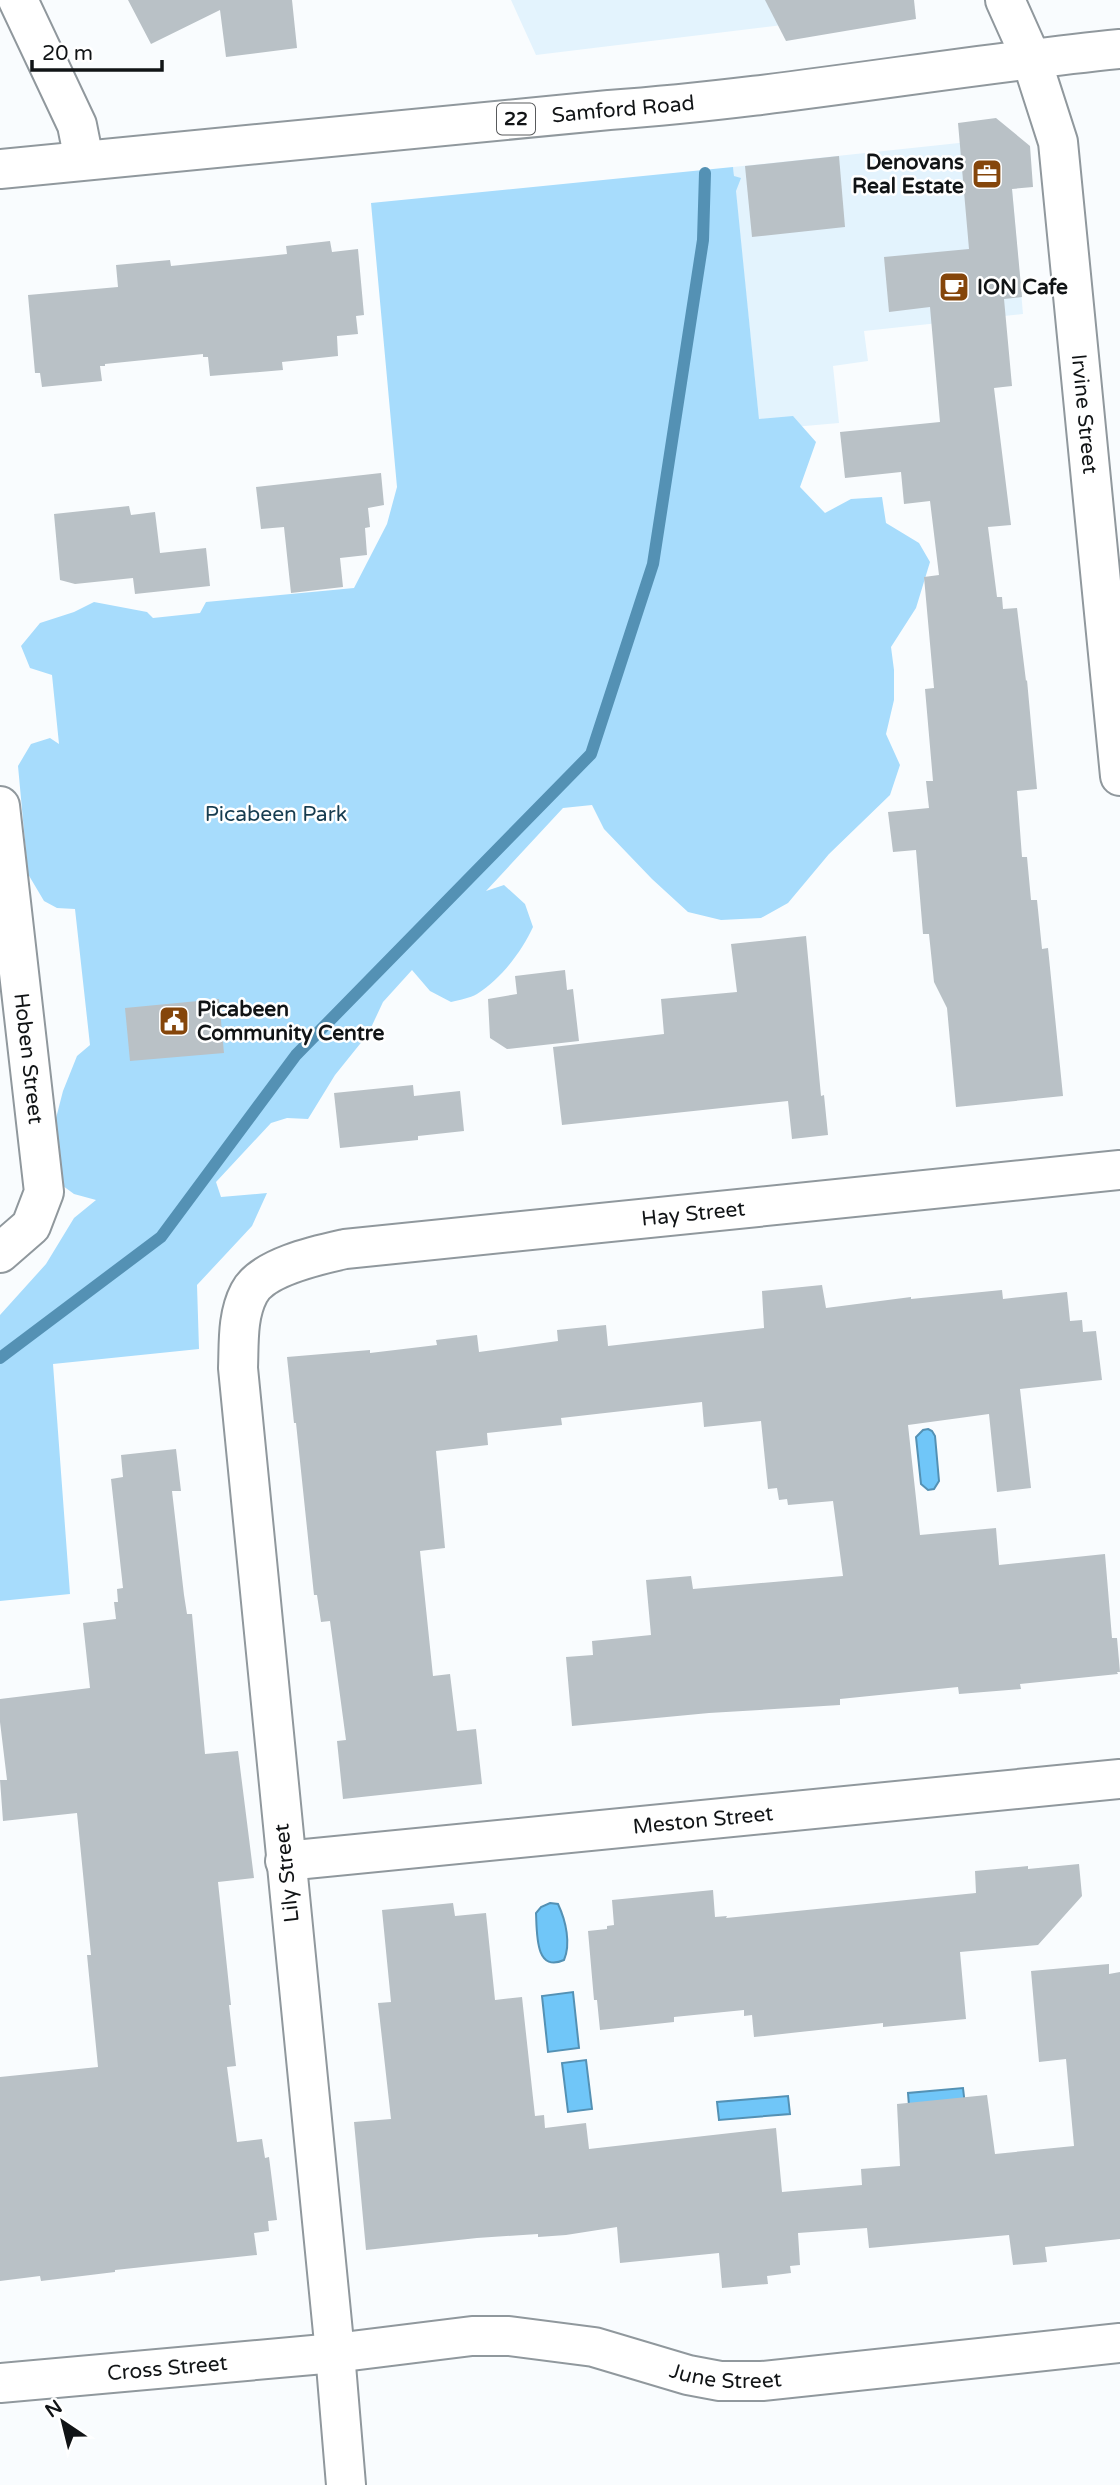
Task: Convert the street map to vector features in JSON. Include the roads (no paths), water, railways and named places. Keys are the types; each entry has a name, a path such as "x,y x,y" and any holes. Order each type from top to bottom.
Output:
{"street":[{"path":"18,0 77,125 84,160"},
{"name":"Irvine Street","path":"1004,0 1031,58 1058,142 1105,465 1120,776"},
{"name":"Samford Road","path":"0,169 706,103 1031,58 1120,49"},
{"name":"Hoben Street","path":"0,806 44,1192 31,1226 0,1253"},
{"name":"Hay Street","path":"271,1273 304,1258 345,1249 1120,1170"},
{"name":"Lily Street","path":"271,1273 249,1291 239,1325 238,1368 346,2485"},
{"name":"Meston Street","path":"285,1861 1120,1779"},
{"name":"June Street","path":"335,2353 462,2336 509,2336 594,2347 688,2375 720,2381 762,2381 1120,2343"},
{"name":"Cross Street","path":"0,2383 335,2353"}],"waterway":[{"path":"0,1358 161,1237 296,1055 591,754 653,564 703,240 705,173"}],"place":[{"name":"Denovans Real Estate","path":"987,174"},
{"name":"ION Cafe","path":"954,287"},
{"name":"Picabeen Community Centre","path":"174,1021"}],"park label":[{"name":"Picabeen Park","path":"276,814"}]}
